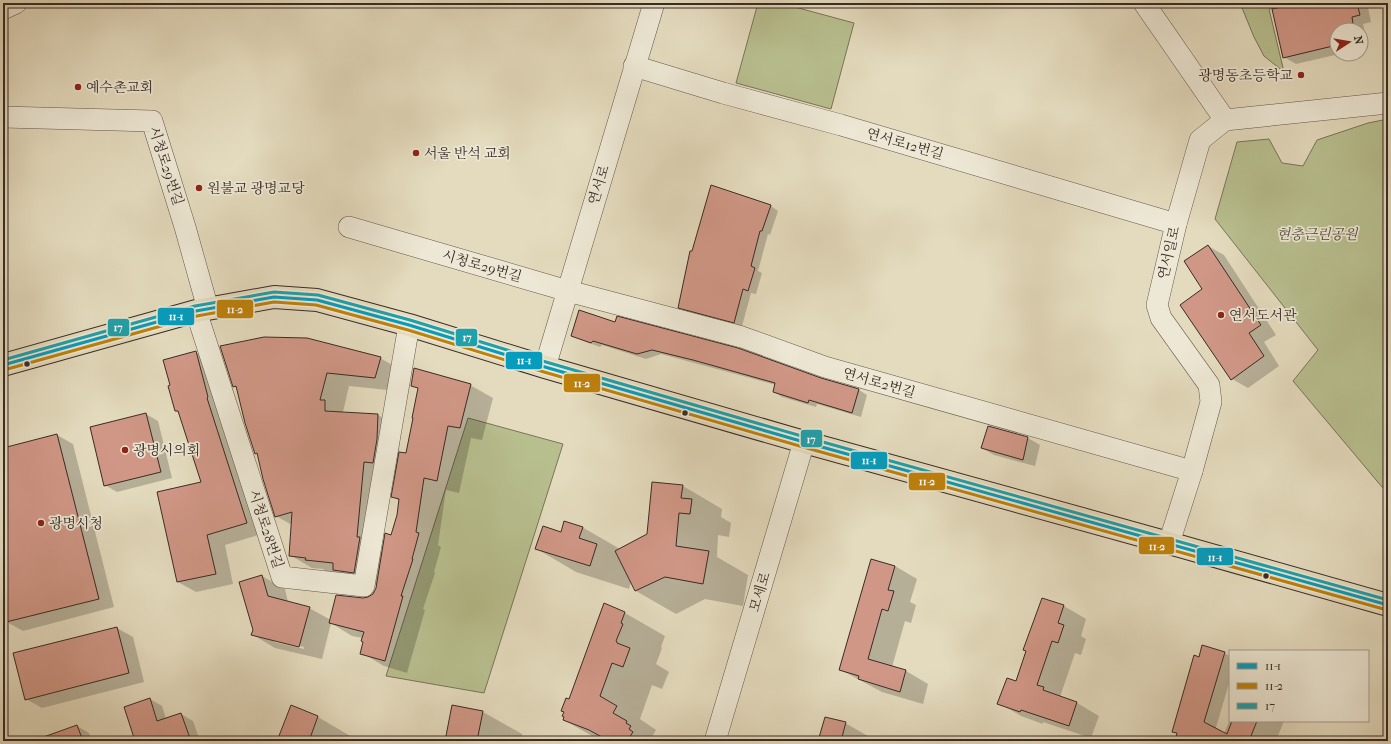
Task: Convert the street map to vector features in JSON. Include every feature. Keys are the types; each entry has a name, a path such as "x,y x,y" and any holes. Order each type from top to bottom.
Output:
{"main road":[{"path":"3,365 202,310 274,297 317,300 409,325 545,367 804,442 1388,605"}],"street":[{"path":"3,9 16,3"},
{"name":"연서로","path":"545,367 654,3"},
{"path":"1144,3 1225,120 1388,103"},
{"name":"연서로12번길","path":"634,66 722,93 856,130 1176,224"},
{"name":"시청로29번길","path":"3,117 152,121 185,227 202,310"},
{"name":"연서일로","path":"1169,543 1192,471 1211,402 1209,385 1161,318 1157,305 1176,224 1200,140 1225,120"},
{"name":"시청로29번길","path":"349,227 568,291"},
{"name":"연서로2번길","path":"568,291 742,337 825,367 1192,471"},
{"name":"시청로28번길","path":"202,310 282,576 364,586 409,325"},
{"name":"모세로","path":"715,741 804,442"}],"green space":[{"path":"758,3 780,3 854,23 831,109 736,83"},
{"path":"1240,3 1293,3 1269,9 1284,72 1264,56 1254,37"},
{"name":"현충근린공원","path":"1388,119 1388,491 1382,487 1293,381 1318,350 1215,219 1237,142 1269,139 1282,163 1303,166 1317,140 1368,123"},
{"path":"468,418 563,444 484,693 386,676"}],"building":[{"path":"1300,3 1357,3 1360,15 1352,17 1353,22 1329,22 1329,47 1283,58 1272,9"},
{"path":"711,185 771,205 762,231 760,231 751,266 755,268 748,291 743,289 734,323 678,308 690,251 692,251"},
{"name":"연서도서관","path":"1208,245 1261,325 1249,333 1264,356 1231,380 1180,305 1202,289 1184,261"},
{"path":"579,310 615,322 617,316 738,348 821,378 859,389 852,413 809,400 808,403 773,392 775,383 693,360 652,350 637,354 593,341 591,343 571,336"},
{"path":"264,337 307,338 381,357 375,378 327,373 320,400 325,400 325,411 378,414 377,439 373,463 364,462 357,537 360,537 354,573 333,570 333,563 305,560 306,558 289,556 292,512 275,517 263,479 257,453 255,454 245,423 236,386 233,387 220,346"},
{"path":"196,351 208,397 207,398 247,523 207,535 216,574 177,582 157,492 201,482 178,411 175,411 163,360"},
{"path":"414,368 471,384 460,428 448,426 437,481 424,478 416,532 419,533 413,559 401,596 403,596 385,661 360,654 363,642 361,641 364,632 329,623 336,595 363,598 373,594 376,588 385,533 391,535 397,515 399,499 391,497 399,452 406,453 413,418 418,388 411,386"},
{"name":"광명시의회","path":"146,413 161,472 104,486 90,427"},
{"path":"988,426 1028,437 1023,460 981,448"},
{"name":"광명시청","path":"57,434 99,599 6,622 3,609 3,448"},
{"path":"652,482 683,485 681,498 692,499 690,514 679,513 676,546 709,551 703,584 665,577 635,591 615,551 647,534"},
{"path":"564,521 583,527 579,538 597,544 590,566 535,549 543,526 561,532"},
{"path":"871,559 895,566 888,590 894,591 888,611 882,609 868,659 906,670 900,692 858,679 859,676 839,670"},
{"path":"262,575 268,596 310,607 299,647 251,635 253,630 239,582"},
{"path":"1042,598 1064,605 1058,623 1064,625 1058,643 1052,641 1037,685 1044,687 1043,690 1077,702 1069,726 1021,710 1020,712 997,704 1007,678 1016,681 1026,651 1023,650"},
{"path":"604,603 625,612 621,623 623,624 616,641 617,643 630,648 623,667 612,663 600,696 617,706 613,713 627,721 626,723 631,726 629,729 633,732 627,741 609,741 589,730 563,720 564,717 562,716 564,712 561,711 566,698 569,699"},
{"path":"117,627 129,673 25,700 13,653"},
{"path":"1202,645 1225,652 1204,722 1227,734 1232,722 1257,722 1249,741 1175,741 1177,733 1172,732 1194,655 1199,657"},
{"path":"150,698 157,721 181,713 191,741 135,741 124,707"},
{"path":"291,705 318,716 309,741 277,741"},
{"path":"452,705 483,711 477,741 445,741"},
{"path":"825,717 846,722 841,741 818,741"},
{"path":"77,725 83,741 39,741 38,739"}],"transit line":[{"name":"17","path":"3,360 195,306 274,292 318,295 410,320 546,362 805,437 1388,600"},
{"name":"11-1","path":"3,365 196,311 274,297 317,300 409,325 545,367 804,442 1388,605"},
{"name":"11-2","path":"4,370 197,316 274,302 316,305 408,330 544,372 803,447 1387,610"}],"place":[{"name":"광명동초등학교","path":"1301,75"},
{"name":"예수촌교회","path":"78,87"},
{"name":"서울 반석 교회","path":"416,153"},
{"name":"원불교 광명교당","path":"199,188"},
{"name":"연서도서관","path":"1221,315"},
{"name":"광명시의회","path":"125,450"},
{"name":"광명시청","path":"41,523"}]}
